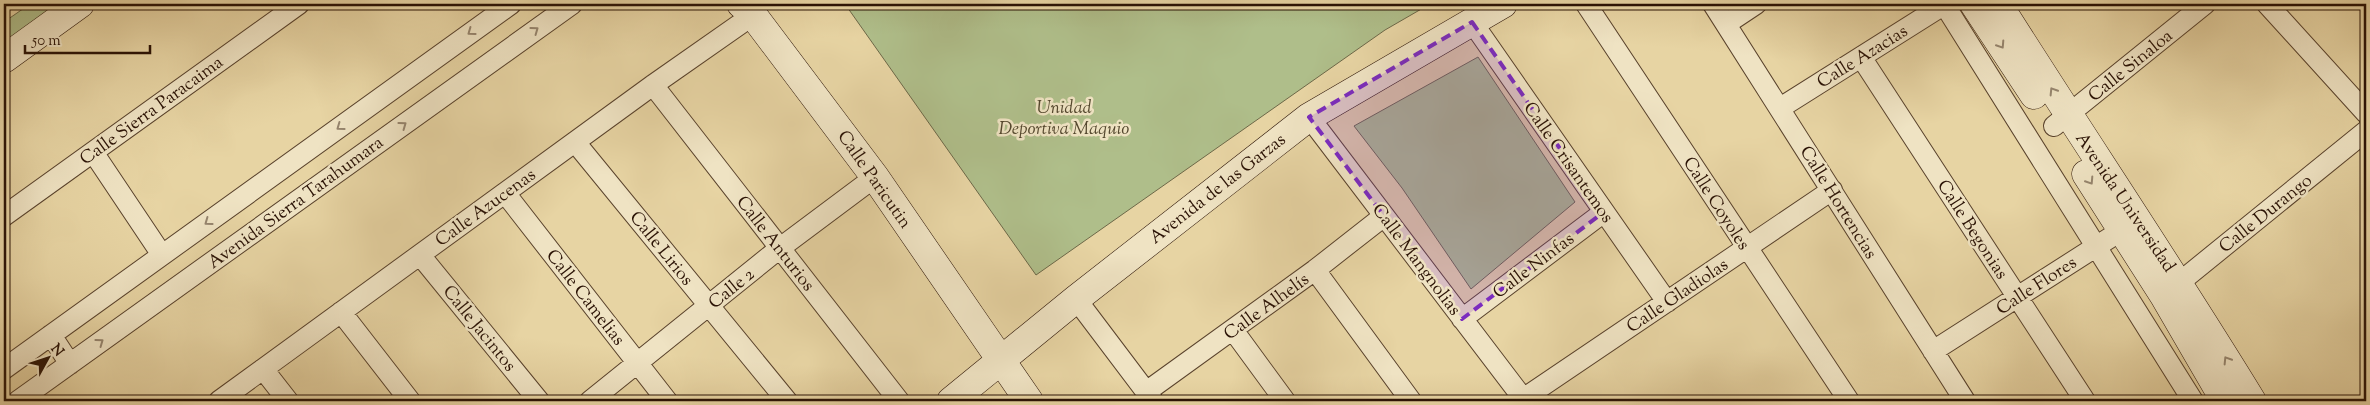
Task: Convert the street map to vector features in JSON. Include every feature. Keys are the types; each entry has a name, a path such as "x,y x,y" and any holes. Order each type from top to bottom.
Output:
{"street":[{"path":"4,59 80,4"},
{"name":"Calle Sierra Paracaima","path":"4,216 299,4"},
{"name":"Avenida Sierra Tarahumara","path":"4,369 511,4"},
{"name":"Avenida Sierra Tarahumara","path":"18,401 572,4"},
{"name":"Avenida de las Garzas","path":"951,401 1076,299 1309,117 1503,4"},
{"name":"Calle Coyoles","path":"1586,4 1848,401"},
{"name":"Calle Hortencias","path":"1713,4 1965,401"},
{"path":"1726,24 1756,4"},
{"path":"1944,4 2194,401"},
{"name":"Calle Azacias","path":"1780,108 1944,4"},
{"name":"Avenida Universidad","path":"1974,4 2061,121 2172,289 2252,401"},
{"name":"Avenida Universidad","path":"1998,4 2061,121"},
{"name":"Calle Sinaloa","path":"2061,121 2205,4"},
{"path":"2267,4 2366,114"},
{"name":"Calle Azucenas","path":"219,401 653,85 747,9"},
{"name":"Calle Paricutin","path":"747,9 875,177 1029,401"},
{"name":"Calle Crisantemos","path":"1472,22 1667,302"},
{"name":"Calle Begonias","path":"1861,57 2085,401"},
{"name":"Calle Anturios","path":"653,85 899,401"},
{"name":"Calle Mangnolias","path":"1309,117 1524,400"},
{"name":"Calle Durango","path":"2172,289 2366,131"},
{"name":"Calle Lirios","path":"575,142 787,401"},
{"path":"92,152 162,255"},
{"name":"Calle 2","path":"590,401 780,248 875,177"},
{"name":"Calle Gladiolas","path":"1524,400 1832,190"},
{"name":"Calle Camelias","path":"505,193 667,401"},
{"name":"Calle Ninfas","path":"1462,319 1604,212"},
{"name":"Calle Alhelís","path":"1150,396 1233,330 1315,270 1384,216"},
{"name":"Calle Flores","path":"1933,351 2130,225"},
{"name":"Calle Jacintos","path":"420,254 539,401"},
{"path":"1315,270 1411,401"},
{"name":"Avenida Universidad","path":"2172,289 2225,401"},
{"path":"1076,299 1150,396"},
{"path":"341,312 410,401"},
{"path":"1233,330 1285,401"},
{"path":"51,335 70,364"},
{"path":"263,369 288,401"}],"highlighted area":[{"path":"1472,22 1604,212 1462,319 1309,117"}],"green space":[{"path":"30,4 66,4 4,48 4,22"},
{"name":"Unidad Deportiva Maquio","path":"845,4 1430,4 1385,30 1036,275"},
{"path":"1478,57 1575,202 1471,289 1402,188 1354,126"}]}
